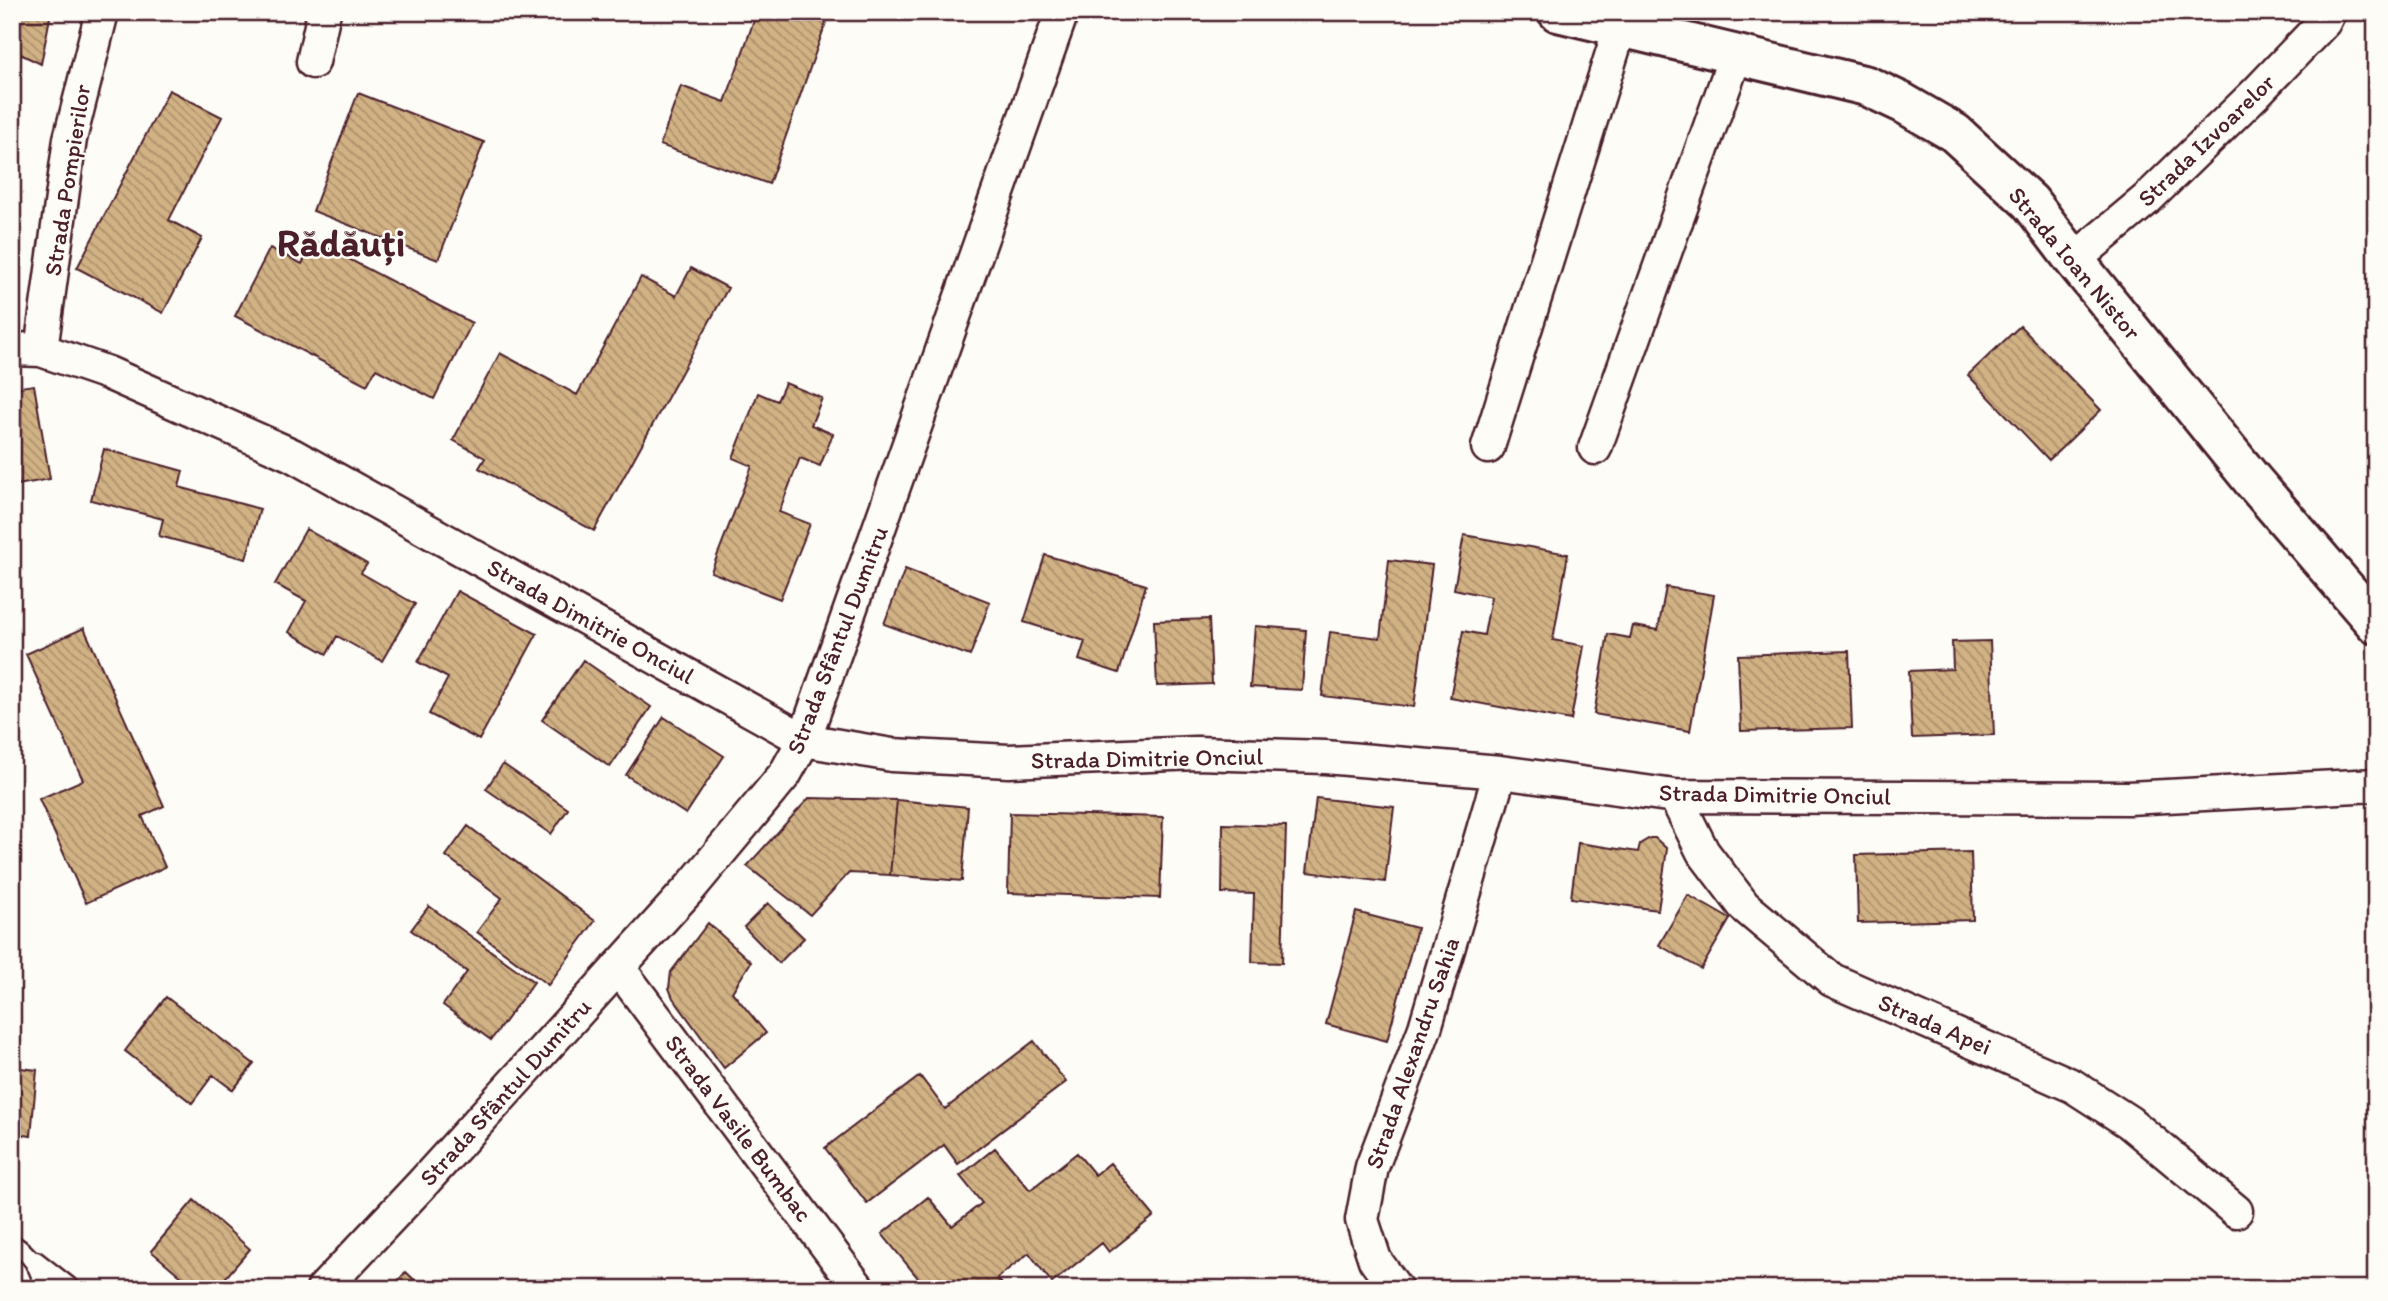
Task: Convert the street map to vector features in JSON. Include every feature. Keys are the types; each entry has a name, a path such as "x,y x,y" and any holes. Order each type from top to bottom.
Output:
{"street":[{"name":"Strada Pompierilor","path":"27,350 70,139 102,12"},
{"path":"313,62 324,12"},
{"name":"Strada Sfântul Dumitru","path":"323,1289 691,887 785,774 804,740 1062,12"},
{"name":"Strada Ioan Nistor","path":"1558,12 1867,86 1955,133 2031,202 2074,260 2253,481 2376,624"},
{"name":"Strada Izvoarelor","path":"2074,260 2147,199 2324,22 2329,12"},
{"path":"1488,447 1620,28"},
{"path":"1595,448 1736,54"},
{"name":"Strada Dimitrie Onciul","path":"27,350 108,373 292,455 804,740 892,755 1009,761 1196,753 1325,757 1500,772 1675,796 2128,797 2376,785"},
{"name":"Strada Alexandru Sahia","path":"1396,1289 1375,1260 1362,1220 1372,1167 1425,1028 1500,772"},
{"name":"Strada Apei","path":"1675,796 1703,852 1744,906 1832,980 2073,1086 2129,1122 2236,1211"},
{"name":"Strada Vasile Bumbac","path":"618,967 859,1289"}],"lane":[{"path":"12,1243 73,1289"},
{"path":"29,1254 41,1276 43,1289"}],"building":[{"path":"12,12 51,12 41,64 12,50"},
{"path":"757,12 829,14 769,184 660,145 681,86 725,102"},
{"path":"169,90 222,117 169,220 202,238 163,313 77,268"},
{"path":"358,93 484,142 438,260 313,211"},
{"path":"314,241 472,323 434,399 376,369 367,385 235,316 270,248 302,264"},
{"path":"691,268 728,288 594,531 479,468 485,458 453,440 500,353 577,395 641,277 676,296"},
{"path":"2020,326 2101,410 2049,460 1968,375"},
{"path":"785,383 822,398 811,425 833,434 820,466 800,458 779,512 810,524 780,599 711,572 752,466 733,458 758,393 777,401"},
{"path":"34,385 50,479 12,486 12,388"},
{"path":"104,449 183,471 179,487 260,509 246,559 159,536 163,519 91,500"},
{"path":"306,529 367,564 361,573 415,604 382,661 337,636 327,654 289,632 306,601 275,584"},
{"path":"1464,535 1568,554 1553,640 1584,646 1571,720 1450,698 1463,631 1484,635 1491,597 1454,589"},
{"path":"1045,555 1146,585 1119,673 1079,660 1085,641 1024,622"},
{"path":"1389,560 1432,565 1414,707 1322,696 1330,632 1380,638"},
{"path":"905,569 990,602 970,656 884,624"},
{"path":"1666,587 1714,595 1690,731 1594,714 1608,634 1630,638 1633,626 1658,630"},
{"path":"457,591 537,634 479,740 429,714 448,678 418,662"},
{"path":"1209,619 1212,684 1157,686 1154,621"},
{"path":"1255,626 1306,630 1302,690 1250,687"},
{"path":"84,628 164,806 142,816 165,867 86,903 39,799 83,780 26,654"},
{"path":"1990,641 1994,735 1912,738 1909,671 1953,669 1952,642"},
{"path":"1849,651 1852,728 1741,731 1738,655"},
{"path":"583,660 651,707 610,767 542,720"},
{"path":"664,717 724,756 686,814 626,775"},
{"path":"503,764 568,809 551,834 486,789"},
{"path":"809,798 897,800 890,875 849,873 810,915 747,866"},
{"path":"1316,798 1394,807 1385,882 1307,872"},
{"path":"897,800 968,807 962,881 890,875"},
{"path":"1010,813 1163,817 1160,898 1008,893"},
{"path":"1223,824 1286,826 1282,963 1252,962 1254,894 1222,893"},
{"path":"468,826 595,921 548,985 477,932 502,898 446,856"},
{"path":"1655,838 1667,849 1658,910 1571,898 1578,843 1638,852 1640,844"},
{"path":"1971,852 1973,920 1858,923 1856,855"},
{"path":"1688,895 1730,919 1701,969 1659,945"},
{"path":"768,903 804,938 779,963 744,927"},
{"path":"429,906 534,982 491,1040 443,1005 467,972 411,930"},
{"path":"1356,912 1417,928 1387,1041 1326,1024"},
{"path":"708,923 751,962 732,992 766,1033 724,1068 673,998 669,988 671,972"},
{"path":"166,997 254,1064 233,1090 213,1075 192,1103 125,1051"},
{"path":"1034,1041 1066,1082 958,1164 944,1145 867,1203 825,1148 920,1076 945,1109"},
{"path":"12,1067 37,1070 31,1136 12,1133"},
{"path":"995,1148 1030,1190 1077,1153 1095,1175 1110,1163 1154,1216 1109,1252 1102,1243 1052,1283 1029,1253 997,1278 1006,1289 927,1289 882,1234 928,1197 952,1226 982,1203 960,1176"},
{"path":"194,1200 250,1249 216,1289 196,1289 151,1251"},
{"path":"406,1272 424,1289 390,1289"}],"district":[{"name":"Rădăuți","path":"341,243"}]}
